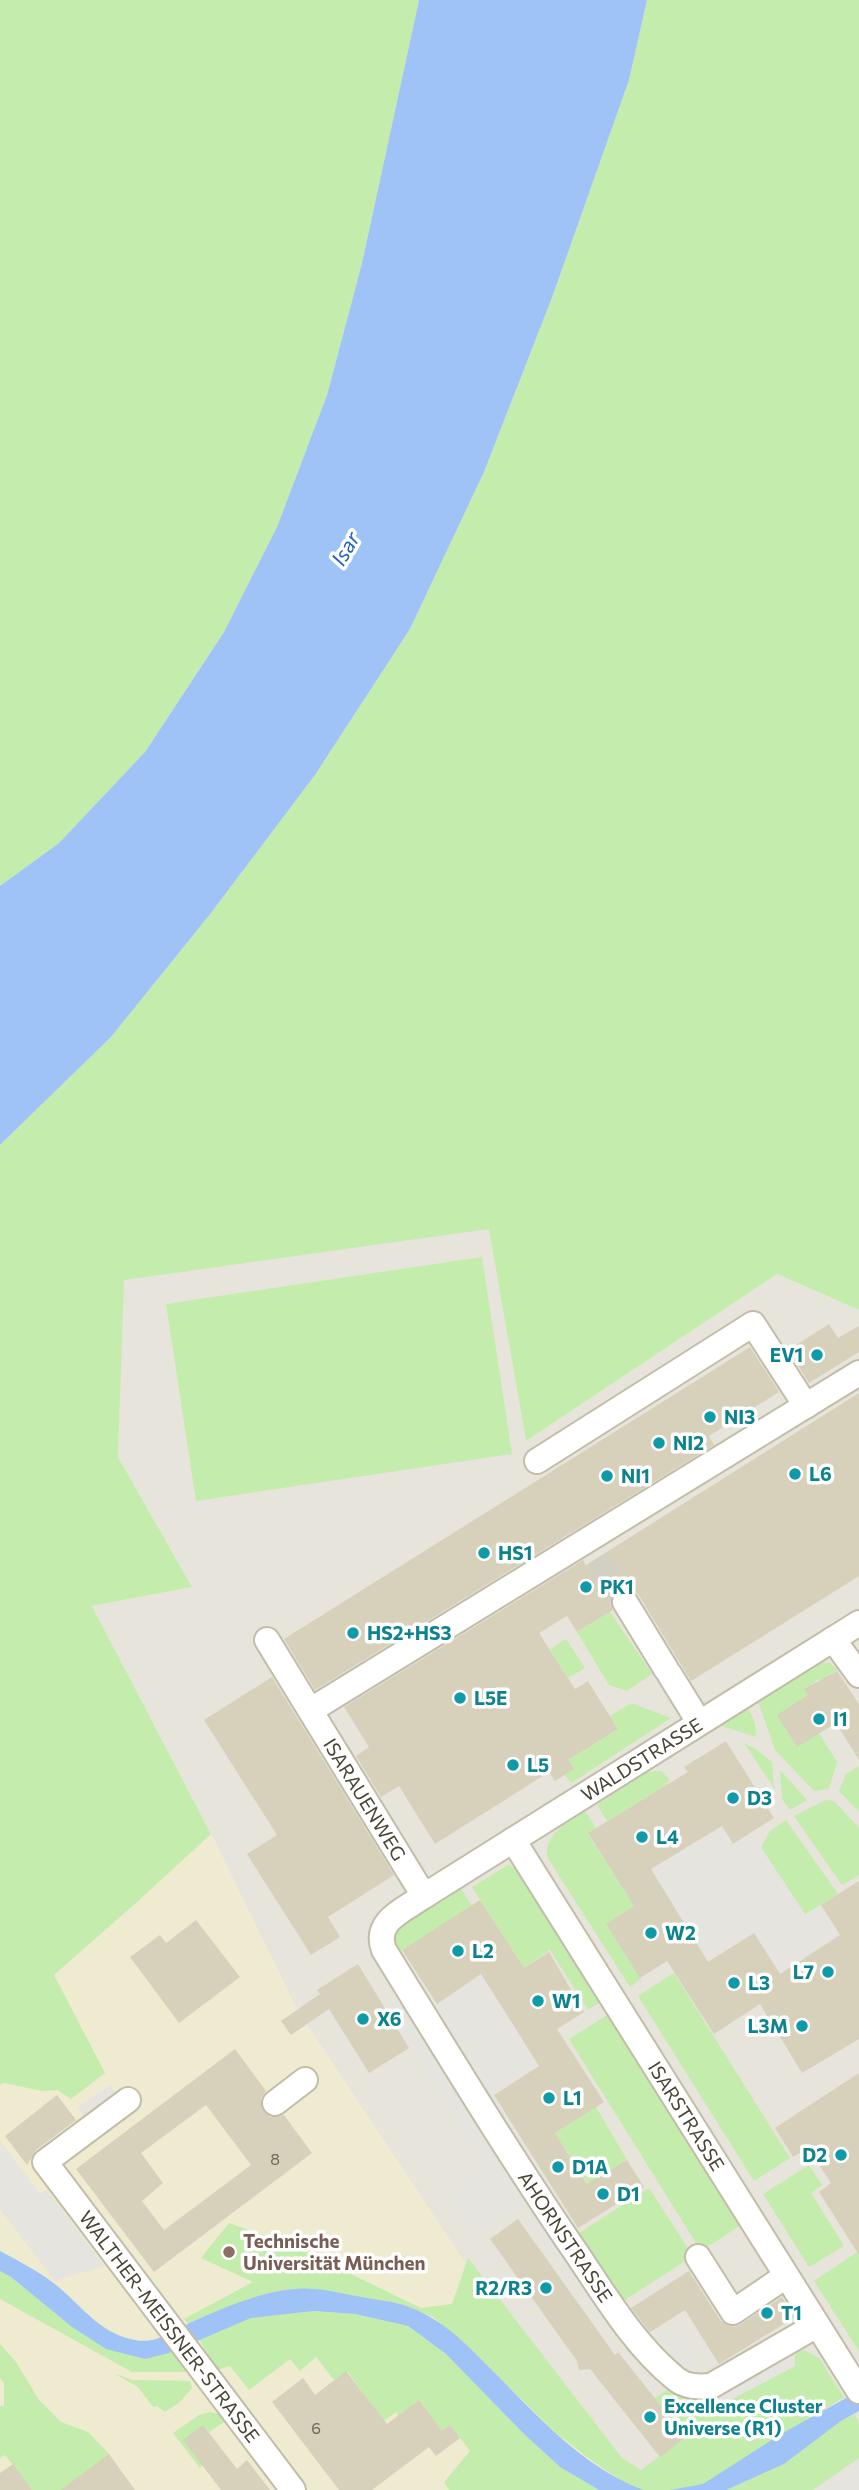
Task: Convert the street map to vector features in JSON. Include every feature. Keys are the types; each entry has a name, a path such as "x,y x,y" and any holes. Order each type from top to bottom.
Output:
{"street":[{"path":"537,1461 753,1324 806,1406"},
{"path":"311,1710 592,1549 723,1456 859,1374"},
{"path":"625,1602 699,1722"},
{"name":"WALDSTRASSE","path":"424,1896 859,1623"},
{"path":"833,1639 859,1675"},
{"name":"ISARAUENWEG","path":"267,1640 424,1896"},
{"name":"ISARSTRASSE","path":"513,1840 858,2389"},
{"name":"AHORNSTRASSE","path":"424,1896 382,1928 380,1939 384,1950 522,2174 624,2321 676,2379 689,2386 711,2386 817,2325"},
{"path":"275,2104 305,2080"},
{"name":"WALTHER-MEISSNER-STRASSE","path":"128,2100 45,2162 293,2490"},
{"path":"698,2257 733,2312 786,2276"}],"shaded area":[{"path":"490,1228 526,1441 777,1274 859,1310 859,2490 616,2490 297,2010 211,1834 92,1606 192,1587 118,1457 123,1279"},
{"path":"693,1781 732,1843 751,1832 805,1914 821,1905 840,1935 793,1965 788,1987 754,1933 693,1971 696,1942 663,1889 634,1880 696,1842"},
{"name":"Technische Universität München","path":"211,1834 297,2010 616,2490 0,2490 0,2014 41,1973"},
{"path":"497,1964 492,1991 527,2047 548,2061 494,2095 528,2150 518,2156 426,2011","holes":["466,2036 474,2037 477,2047 473,2052 467,2053 460,2047 462,2039"]},
{"path":"400,1998 525,2201 474,2232 449,2193 487,2169 386,2006"},
{"path":"110,2085 119,2097 86,2120 78,2107"},
{"path":"0,2141 40,2194 47,2190 104,2266 55,2281 0,2209"},
{"path":"540,2215 578,2269 568,2273 526,2216"},
{"path":"592,2286 619,2328 604,2327 578,2287"},
{"path":"676,2328 698,2360 682,2371 660,2339"},
{"path":"795,2347 795,2366 717,2407 711,2396"},
{"path":"859,2459 859,2490 818,2490"}],"green space":[{"path":"0,0 419,0 362,263 327,395 277,527 224,632 145,752 59,843 0,886"},
{"path":"647,0 859,0 859,1310 777,1274 526,1441 489,1229 124,1280 118,1457 192,1587 92,1606 211,1834 54,1975 105,2073 71,2099 57,2090 42,2091 4,2083 0,2085 0,1145 111,1037 211,913 315,775 410,629 484,472 553,295 629,80"},
{"path":"482,1257 512,1454 196,1501 166,1304"},
{"path":"610,1612 652,1674 627,1691 609,1685 577,1632"},
{"path":"566,1639 585,1668 568,1678 550,1649"},
{"path":"822,1662 830,1663 838,1670 829,1675 823,1686 819,1679 805,1689 819,1733 837,1762 829,1789 814,1791 775,1750 758,1701"},
{"path":"634,1704 671,1718 571,1783 565,1775 568,1760 618,1729 610,1716"},
{"path":"747,1705 755,1723 756,1737 716,1724"},
{"path":"744,1743 772,1762 774,1788"},
{"path":"859,1766 859,1812 839,1791 846,1774"},
{"path":"780,1770 807,1800 790,1810 782,1799"},
{"path":"661,1771 670,1780 662,1788 607,1821 597,1805 645,1772"},
{"path":"826,1800 834,1801 859,1828 859,1875 842,1885 794,1816"},
{"path":"585,1811 596,1828 588,1834 634,1906 606,1924 641,1979 630,1987 547,1857 547,1849 554,1835"},
{"path":"786,1820 838,1894 805,1915 761,1848 770,1831"},
{"path":"508,1865 520,1870 603,2000 588,2010 550,1950 524,1968 472,1887"},
{"path":"460,1887 472,1906 397,1953 392,1944 393,1929"},
{"path":"674,1973 790,2158 754,2181 638,1996"},
{"path":"612,2012 747,2221 701,2251 569,2039"},
{"path":"596,2107 627,2160 588,2184 555,2133"},
{"path":"809,2165 822,2185 811,2193 844,2246 809,2267 763,2194"},
{"path":"649,2188 693,2256 620,2303 576,2235"},
{"path":"229,2223 293,2246 421,2308 452,2304 468,2258 622,2458 641,2470 686,2437 655,2398 674,2385 711,2396 717,2407 795,2366 795,2354 804,2350 819,2358 844,2397 703,2485 670,2490 644,2490 625,2483 555,2432 464,2343 433,2317 401,2304 313,2289 196,2319 188,2324 184,2319 253,2282 201,2258"},
{"path":"859,2251 859,2351 814,2281"},
{"path":"0,2271 72,2327 106,2349 175,2350 186,2364 188,2372 132,2372 0,2299"},
{"path":"314,2311 355,2314 408,2326 446,2354 560,2467 599,2490 449,2490 444,2482 470,2451 450,2425 442,2431 419,2400 398,2416 396,2412 384,2421 347,2371 334,2380 316,2357 300,2371 290,2359 249,2390 230,2366 217,2370 199,2339 251,2318"},
{"path":"0,2344 16,2362 39,2400 61,2422 88,2432 109,2454 71,2490 32,2490 5,2455 0,2458 0,2406 4,2406 4,2383 0,2378"},
{"path":"115,2374 133,2380 190,2381 192,2388 179,2403 165,2412 157,2406 153,2407 138,2387"},
{"path":"210,2412 220,2414 227,2420 209,2432 203,2425 203,2465 200,2468 173,2433 199,2415"},
{"path":"855,2414 859,2424 859,2458 813,2490 726,2490 784,2464 841,2421"}],"water":[{"name":"Isar","path":"419,0 647,0 629,80 553,295 484,472 410,629 315,775 211,913 111,1037 0,1145 0,886 59,843 145,752 224,632 277,527 327,395 362,263"},
{"path":"0,2251 48,2279 113,2333 135,2340 160,2338 226,2307 286,2290 321,2290 404,2305 430,2317 452,2332 544,2422 581,2454 622,2480 644,2490 599,2490 560,2467 446,2354 408,2326 355,2314 314,2311 251,2318 169,2353 145,2359 106,2349 72,2327 0,2271"},
{"path":"859,2391 859,2411 841,2421 784,2464 726,2490 670,2490 703,2484 781,2434"}],"building":[{"name":"EV1","path":"829,1324 838,1338 859,1326 859,1352 809,1383 788,1350"},
{"path":"750,1347 779,1392 709,1436 714,1445 315,1690 284,1639"},
{"path":"859,1393 859,1576 691,1681 638,1594 631,1589 618,1589 610,1603 613,1610 577,1632 567,1616 539,1633 575,1689 588,1681 618,1729 568,1760 574,1769 555,1781 549,1772 435,1844 399,1786 381,1797 356,1756 369,1747 344,1707 583,1560 586,1565"},
{"name":"I1","path":"837,1671 859,1704 859,1760 836,1723 797,1747 777,1715 808,1695 804,1689"},
{"path":"272,1677 394,1875 328,1917 340,1937 311,1955 247,1854 277,1835 204,1720"},
{"path":"726,1741 774,1818 733,1844 722,1826 651,1869 708,1962 754,1933 780,1974 840,1935 821,1905 859,1881 859,2039 802,2073 760,2004 714,2034 667,1961 640,1978 606,1924 634,1906 588,1833 688,1772 684,1767"},
{"path":"480,1900 524,1968 549,1952 584,2012 557,2029 604,2102 555,2133 587,2184 627,2160 644,2187 578,2228 494,2095 539,2066 481,1974 437,2004 402,1950"},
{"path":"196,1920 240,1977 179,2023 130,1957 160,1935 166,1943"},
{"name":"X6","path":"358,1964 409,2048 369,2073 329,2009 291,2035 281,2021 320,1994 317,1990"},
{"path":"235,2049 266,2091 261,2098 263,2111 270,2117 284,2115 312,2153 154,2272 76,2169","holes":["206,2105 251,2165 164,2230 142,2201 163,2183 141,2153"]},
{"name":"D2","path":"859,2073 859,2255 819,2192 831,2183 808,2148 793,2157 775,2128"},
{"path":"57,2095 76,2120 36,2150 27,2165 5,2136"},
{"path":"518,2219 615,2355 618,2352 686,2437 660,2457 590,2369 579,2370 577,2361 490,2239"},
{"name":"T1","path":"689,2271 720,2320 727,2325 735,2327 741,2324 782,2297 795,2317 719,2364 685,2310 650,2332 631,2308"},
{"path":"346,2371 387,2424 419,2400 442,2431 450,2425 460,2438 436,2456 429,2447 372,2490 339,2490 272,2402 303,2378 315,2395"},
{"path":"203,2425 237,2469 247,2460 270,2490 221,2490 183,2440"},
{"path":"109,2454 135,2490 61,2490"},
{"path":"13,2464 32,2490 0,2490 0,2473"}],"tunnel":[{"path":"598,1558 625,1602"}],"place":[{"name":"EV1","path":"817,1355"},
{"name":"NI3","path":"710,1417"},
{"name":"NI2","path":"659,1443"},
{"name":"L6","path":"795,1474"},
{"name":"NI1","path":"607,1476"},
{"name":"HS1","path":"484,1553"},
{"name":"PK1","path":"586,1587"},
{"name":"HS2+HS3","path":"353,1633"},
{"name":"L5E","path":"460,1698"},
{"name":"I1","path":"819,1719"},
{"name":"L5","path":"513,1765"},
{"name":"D3","path":"733,1798"},
{"name":"L4","path":"642,1837"},
{"name":"W2","path":"651,1933"},
{"name":"L2","path":"458,1951"},
{"name":"L7","path":"828,1972"},
{"name":"L3","path":"734,1983"},
{"name":"W1","path":"538,2001"},
{"name":"X6","path":"363,2019"},
{"name":"L3M","path":"802,2026"},
{"name":"L1","path":"549,2098"},
{"name":"D2","path":"841,2155"},
{"name":"D1A","path":"558,2167"},
{"name":"D1","path":"603,2194"},
{"name":"Technische Universität München","path":"229,2252"},
{"name":"R2/R3","path":"546,2288"},
{"name":"T1","path":"767,2313"},
{"name":"Excellence Cluster Universe (R1)","path":"650,2417"}]}
